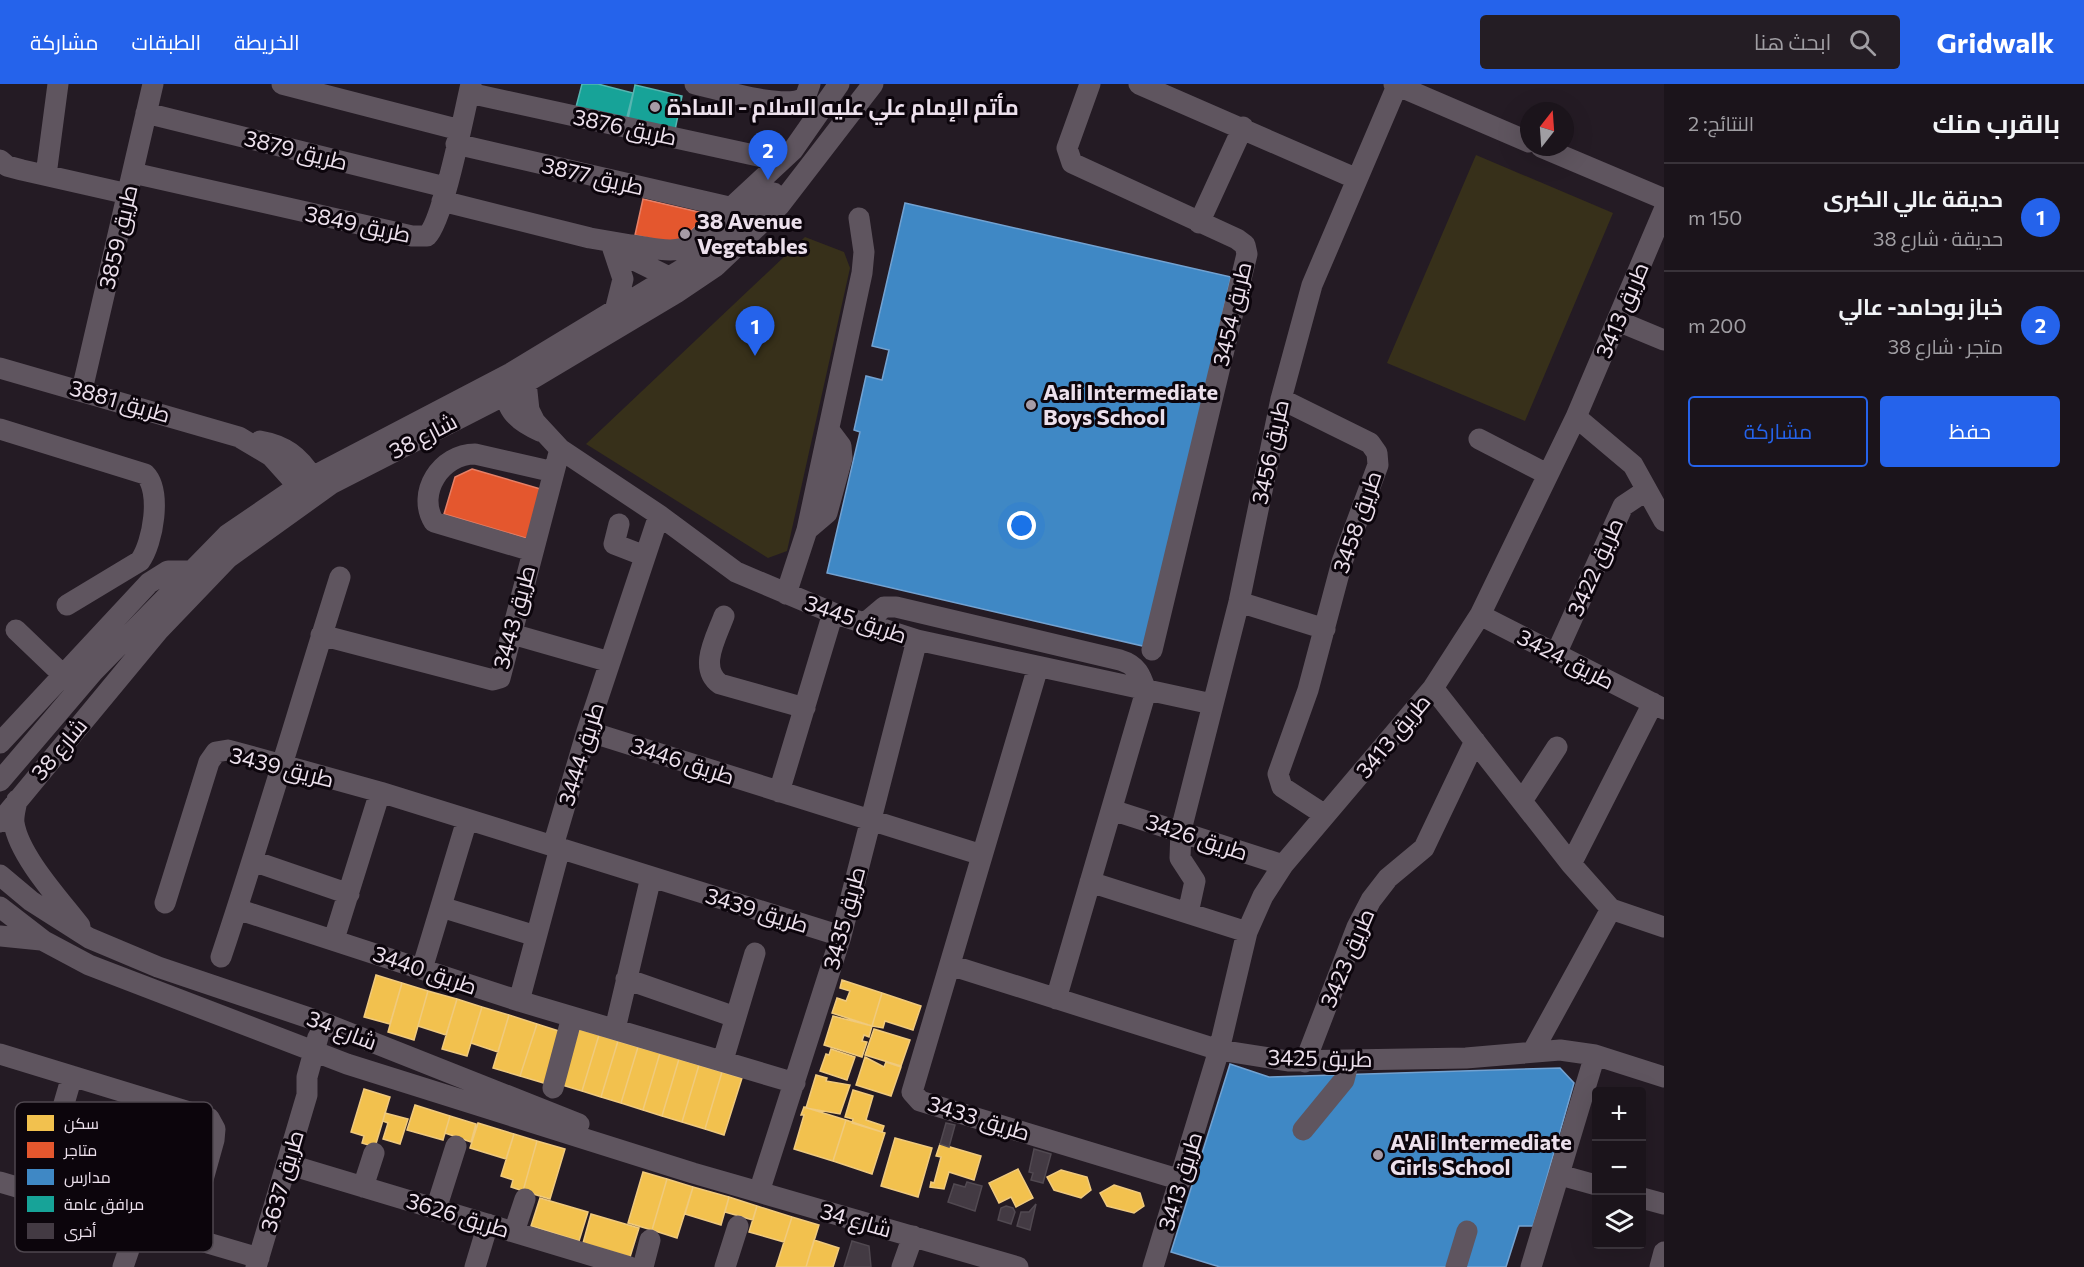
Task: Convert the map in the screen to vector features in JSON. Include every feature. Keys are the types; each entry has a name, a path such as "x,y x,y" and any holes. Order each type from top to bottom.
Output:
{"street":[{"path":"46,175 58,84"},
{"name":"طريق 3859","path":"82,390 153,84"},
{"name":"طريق 3877","path":"282,84 458,137 729,207"},
{"path":"695,84 782,102 797,102 809,89"},
{"path":"622,247 685,249 793,150 839,84"},
{"name":"شارع 38","path":"0,781 93,672 227,535 312,484 519,378 678,282 770,198 860,84"},
{"name":"شارع 38","path":"519,378 616,308 716,266 762,225 808,171 873,84"},
{"name":"طريق 3454","path":"1090,84 1067,148 1072,163 1237,239 1245,245 1247,254 1152,650"},
{"path":"1139,84 1357,179"},
{"path":"1396,85 1520,138"},
{"name":"طريق 3456","path":"1188,913 1195,881 1180,858 1181,830 1239,602 1281,399 1312,285 1396,85"},
{"name":"طريق 3849","path":"0,160 7,166 46,175 131,184 420,237 433,230 470,89"},
{"name":"طريق 3876","path":"470,89 781,161"},
{"name":"طريق 3879","path":"146,113 444,194 622,247"},
{"path":"1199,223 1243,128"},
{"path":"1562,156 1664,200"},
{"path":"710,253 717,229 729,207"},
{"name":"طريق 3413","path":"1153,1267 1219,1050 1247,932 1263,896 1283,864 1433,688 1480,615 1576,417 1664,210"},
{"path":"786,594 807,530 862,273 864,252 859,218"},
{"path":"622,247 661,259 678,282"},
{"path":"616,308 623,279 622,247"},
{"path":"1618,321 1664,340"},
{"name":"طريق 3881","path":"0,368 239,437 283,447 300,460 312,484"},
{"path":"519,378 505,395 509,408 518,419 543,433"},
{"path":"519,378 529,410 543,433"},
{"name":"شارع 38","path":"0,822 8,797 166,623 228,558 292,510 312,484 505,395"},
{"name":"طريق 3458","path":"1281,399 1370,443 1377,453 1378,465 1342,562 1308,690 1278,774 1282,787 1325,815"},
{"name":"طريق 3422","path":"1576,417 1633,465 1664,521"},
{"path":"0,429 145,474 151,480 154,492 150,541 140,561 67,605"},
{"name":"طريق 3445","path":"543,433 560,449 659,515 736,572 786,594 917,640 1212,705"},
{"path":"1479,439 1547,474"},
{"name":"طريق 3443","path":"321,635 493,680 502,675 560,449"},
{"name":"طريق 3443","path":"532,551 434,522 428,513 432,489 445,463 463,454 475,454 554,472"},
{"name":"طريق 3422","path":"1556,654 1623,506 1647,490"},
{"name":"طريق 3444","path":"519,1001 587,731 659,515"},
{"path":"619,524 614,544 645,556"},
{"path":"0,743 149,583 168,571 190,571"},
{"path":"221,957 253,861 280,765 340,577"},
{"path":"1239,602 1325,629"},
{"path":"865,623 878,610 890,606 1120,660 1139,672 1146,691 1056,999"},
{"path":"779,792 832,612"},
{"name":"طريق 3424","path":"1480,615 1658,706 1571,864"},
{"path":"724,616 708,668 712,678 720,684 805,708"},
{"path":"16,630 63,675"},
{"path":"512,634 610,662"},
{"name":"طريق 3435","path":"759,1192 841,936 917,640"},
{"name":"طريق 3433","path":"1038,667 950,965 914,1078 912,1092 920,1101 1181,1180"},
{"path":"1433,688 1571,864 1611,909 1664,927"},
{"name":"طريق 3446","path":"587,731 870,820"},
{"name":"طريق 3423","path":"1305,1062 1357,927 1371,900 1388,878 1424,848 1475,741"},
{"path":"1522,801 1557,747"},
{"path":"25,750 8,797 14,823 20,839 50,889 89,938"},
{"name":"طريق 3439","path":"165,903 209,762 216,752 228,750 380,792 841,936"},
{"path":"334,939 380,792"},
{"name":"طريق 3426","path":"1112,810 1283,864"},
{"path":"422,969 467,820"},
{"path":"870,820 982,855"},
{"path":"253,861 349,894"},
{"name":"شارع 34","path":"0,875 31,901 89,938 158,967 332,1026 506,1093 693,1173"},
{"path":"615,1029 651,877"},
{"path":"1090,882 1247,932"},
{"name":"شارع 34","path":"0,907 44,941 89,965 320,1053 693,1173 1018,1267"},
{"path":"441,907 536,936"},
{"name":"طريق 3440","path":"237,909 519,1001 795,1083"},
{"path":"1533,1051 1611,909"},
{"path":"0,936 44,941"},
{"path":"723,1060 755,953"},
{"name":"طريق 3425","path":"950,965 1219,1050 1305,1062 1466,1058 1560,1050 1595,1055 1664,1077"},
{"path":"627,979 735,1017"},
{"path":"553,1088 572,1017"},
{"name":"طريق 3637","path":"258,1263 307,1095 307,1077 332,1026"},
{"path":"0,1054 160,1102"},
{"path":"1531,1267 1595,1055"},
{"path":"1303,1130 1344,1080 1349,1060"},
{"path":"64,1102 72,1076"},
{"path":"213,1123 213,1144"},
{"path":"436,1209 456,1146"},
{"path":"363,1187 374,1153"},
{"name":"طريق 3626","path":"287,1164 514,1232 604,1263 630,1267"},
{"path":"1560,1175 1592,1184"},
{"path":"0,1182 15,1186"},
{"path":"514,1232 525,1199"},
{"path":"1646,1199 1664,1204"},
{"path":"475,1267 488,1224"},
{"path":"725,1267 738,1226"},
{"path":"1455,1267 1467,1231"},
{"path":"902,1267 913,1236"},
{"path":"643,1267 650,1240"},
{"path":"213,1247 258,1263"},
{"path":"123,1267 128,1252"},
{"path":"1660,1267 1664,1252"}],"shaded area":[{"path":"1476,155 1613,213 1525,421 1387,363"},
{"path":"805,237 844,252 850,268 787,551 768,558 586,444"}],"building: سكن":[{"path":"376,975 402,983 390,1024 364,1017"},
{"path":"842,980 882,993 872,1026 832,1013 837,998 846,1001 850,991 840,988"},
{"path":"402,983 428,991 414,1040 388,1032"},
{"path":"428,991 457,999 446,1035 418,1026"},
{"path":"882,993 921,1006 913,1030 885,1021 883,1028 872,1026"},
{"path":"457,999 482,1007 467,1056 442,1049"},
{"path":"482,1007 509,1015 498,1052 471,1043"},
{"path":"509,1015 537,1024 520,1076 493,1068"},
{"path":"833,1016 872,1026 869,1037 864,1035 862,1041 867,1042 862,1057 824,1045"},
{"path":"537,1024 562,1032 547,1084 520,1076"},
{"path":"579,1029 599,1035 582,1091 562,1085"},
{"path":"874,1029 910,1040 901,1066 865,1055"},
{"path":"599,1035 618,1041 601,1097 582,1091"},
{"path":"618,1041 638,1047 621,1103 601,1097"},
{"path":"638,1047 660,1053 643,1110 621,1103"},
{"path":"831,1049 855,1057 847,1080 820,1071 826,1054 829,1055"},
{"path":"660,1053 679,1059 662,1116 643,1110"},
{"path":"865,1057 884,1067 886,1062 901,1067 891,1096 856,1085"},
{"path":"679,1059 699,1065 682,1122 662,1116"},
{"path":"699,1065 722,1072 705,1129 682,1122"},
{"path":"722,1072 742,1078 724,1135 705,1129"},
{"path":"816,1075 827,1078 826,1081 850,1085 840,1114 806,1108"},
{"path":"364,1089 390,1097 375,1147 362,1143 364,1136 351,1132"},
{"path":"853,1090 873,1096 866,1120 884,1126 882,1132 852,1123 853,1119 845,1117"},
{"path":"415,1105 450,1116 443,1140 407,1130"},
{"path":"804,1107 846,1120 833,1161 794,1149 804,1115 801,1115"},
{"path":"385,1113 408,1119 400,1144 383,1139 388,1123 383,1121"},
{"path":"450,1116 476,1124 471,1142 445,1133"},
{"path":"846,1120 885,1133 872,1174 833,1161"},
{"path":"478,1123 514,1134 506,1159 470,1148"},
{"path":"514,1134 537,1141 523,1191 511,1187 513,1180 501,1176"},
{"path":"895,1138 932,1148 918,1197 881,1186"},
{"path":"537,1141 565,1149 550,1199 523,1191"},
{"path":"940,1144 981,1156 974,1180 949,1172 944,1189 930,1187 931,1182 934,1183 941,1157 936,1156"},
{"path":"1018,1169 1033,1198 1016,1207 1011,1197 999,1203 989,1183"},
{"path":"1061,1170 1087,1177 1091,1190 1081,1198 1054,1190 1047,1177"},
{"path":"643,1172 667,1179 652,1230 628,1223"},
{"path":"667,1179 693,1187 677,1238 652,1230"},
{"path":"1114,1185 1140,1193 1144,1206 1134,1213 1107,1206 1100,1193"},
{"path":"693,1187 729,1197 721,1225 685,1214"},
{"path":"729,1197 757,1206 753,1220 725,1212"},
{"path":"540,1198 588,1212 579,1241 531,1226"},
{"path":"757,1206 792,1217 784,1242 749,1232"},
{"path":"591,1214 639,1228 630,1257 583,1243"},
{"path":"792,1217 819,1225 806,1267 776,1267"},
{"path":"814,1240 839,1248 833,1267 806,1267"}],"building: متاجر":[{"path":"643,199 707,214 678,245 635,235"},
{"path":"472,469 544,490 529,539 444,514 455,477"}],"building: مدارس":[{"name":"Aali Intermediate Boys School","path":"905,203 1231,277 1147,647 827,573 860,432 854,430 866,376 882,380 889,350 872,346"},
{"name":"A'Ali Intermediate Girls School","path":"1230,1064 1269,1077 1560,1068 1574,1083 1533,1226 1519,1226 1506,1267 1220,1267 1171,1252"}],"building: مرافق عامة":[{"path":"582,84 598,84 633,93 626,121 576,107"},
{"name":"مأتم الإمام علي عليه السلام - السادة","path":"635,85 682,96 675,130 628,119"}],"building: أخرى":[{"path":"946,1123 955,1125 949,1147 940,1144"},
{"path":"1034,1149 1051,1154 1043,1183 1031,1180 1033,1173 1029,1172"},
{"path":"967,1182 982,1186 975,1211 948,1202 954,1184 965,1187"},
{"path":"1036,1204 1030,1230 1017,1226 1021,1212 1029,1212"},
{"path":"1006,1206 1013,1208 1015,1212 1011,1224 998,1220 1001,1208"},
{"path":"852,1241 869,1246 871,1267 844,1267"}],"place":[{"name":"مأتم الإمام علي عليه السلام - السادة","path":"655,107"},
{"name":"خباز بوحامد- عالي","path":"768,180"},
{"name":"38 Avenue Vegetables","path":"685,234"},
{"name":"حديقة عالي الكبرى","path":"755,356"},
{"name":"Aali Intermediate Boys School","path":"1031,405"},
{"name":"A'Ali Intermediate Girls School","path":"1378,1155"}]}
